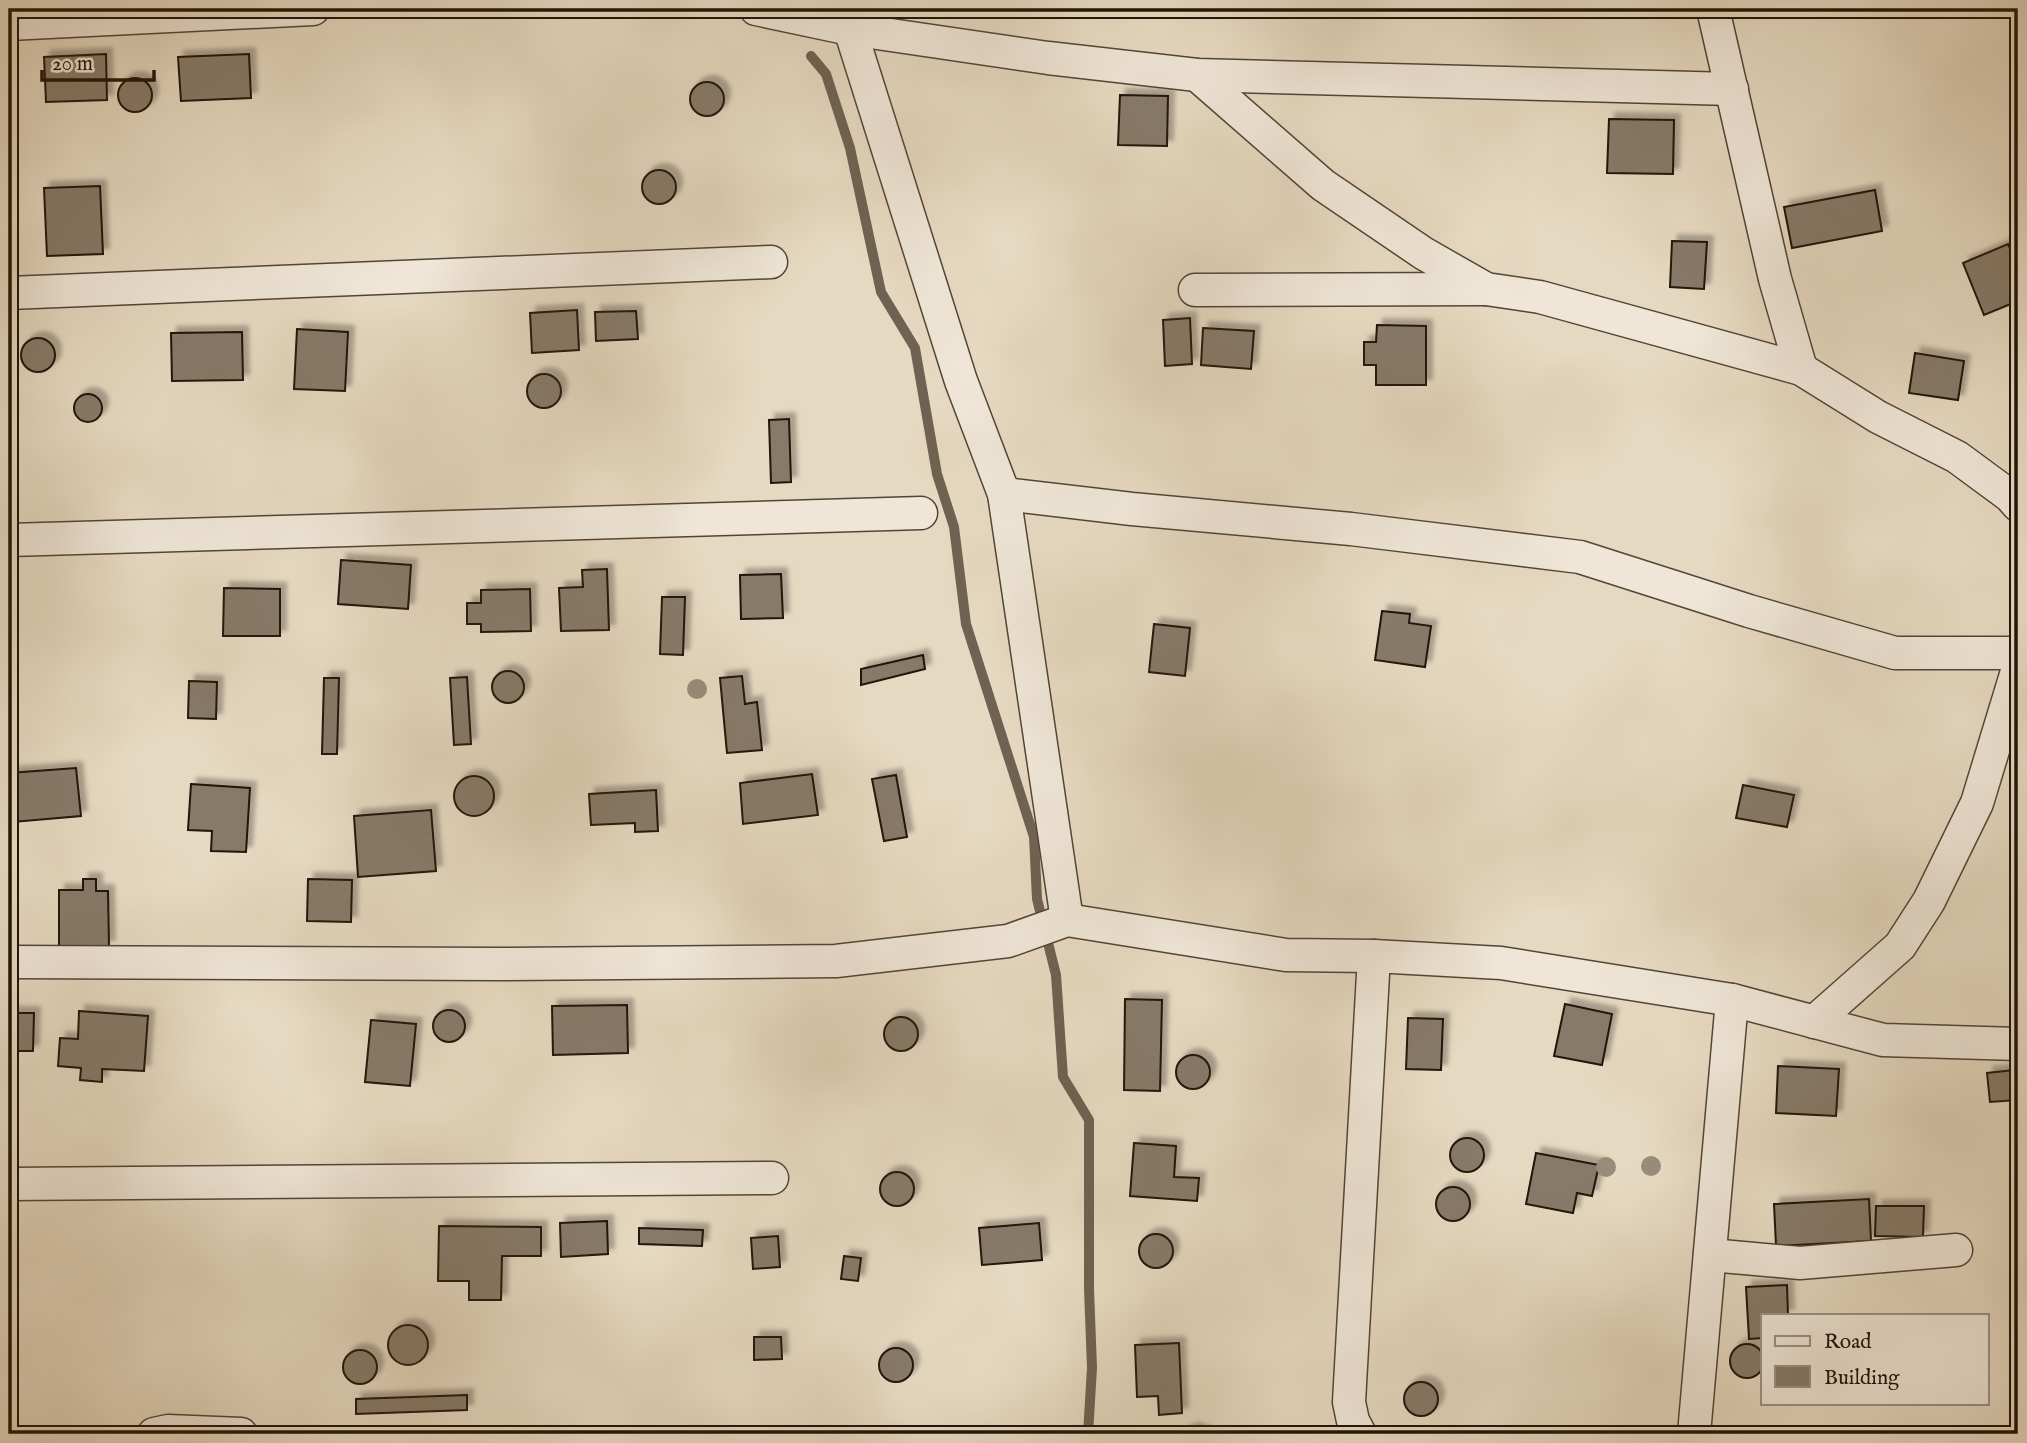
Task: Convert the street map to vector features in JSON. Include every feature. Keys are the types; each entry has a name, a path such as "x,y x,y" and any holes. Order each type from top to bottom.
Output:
{"street":[{"path":"9,24 313,9"},
{"path":"756,9 845,19 1048,58 1197,75 1732,89"},
{"path":"1713,9 1775,279 1801,369"},
{"path":"845,19 961,381 1004,494 1067,920"},
{"path":"1197,75 1323,185 1423,253 1486,289"},
{"path":"9,293 771,262"},
{"path":"1195,290 1486,289 1540,297 1801,369 1878,417 1957,457 2010,496 2018,505"},
{"path":"1004,494 1351,529 1580,558 1895,653 2018,653"},
{"path":"9,540 921,513"},
{"path":"1814,1023 1900,946 1929,901 1976,803 2018,668"},
{"path":"9,962 512,964 836,961 1008,942 1067,920 1286,955 1374,956 1501,964 1732,1000 1883,1040 2018,1044"},
{"path":"1360,1434 1353,1421 1349,1402 1374,956"},
{"path":"1694,1434 1732,1000"},
{"path":"9,1184 772,1178"},
{"path":"1710,1255 1800,1263 1956,1250"},
{"path":"154,1434 168,1431 241,1434"}],"building":[{"path":"106,54 107,100 46,102 44,57"},
{"path":"249,54 251,98 181,101 178,57"},
{"path":"135,78 147,83 152,95 147,107 135,112 123,107 118,95 123,83"},
{"path":"707,82 719,87 724,99 719,111 707,116 695,111 690,99 695,87"},
{"path":"1120,95 1168,96 1167,146 1118,145"},
{"path":"1609,119 1674,120 1673,174 1607,173"},
{"path":"659,170 671,175 676,187 671,199 659,204 647,199 642,187 647,175"},
{"path":"100,186 103,254 47,256 44,188"},
{"path":"1875,190 1882,231 1792,248 1784,207"},
{"path":"1672,241 1707,242 1704,289 1670,287"},
{"path":"2008,244 2018,269 2018,301 1984,315 1963,263"},
{"path":"577,310 579,350 532,353 530,313"},
{"path":"636,311 638,339 596,341 595,312"},
{"path":"1190,318 1192,364 1165,366 1163,320"},
{"path":"1377,325 1426,326 1426,385 1376,385 1376,365 1364,365 1364,342 1376,342"},
{"path":"1203,328 1254,331 1251,369 1201,365"},
{"path":"297,329 348,332 345,391 294,389"},
{"path":"242,332 243,380 172,381 171,333"},
{"path":"38,338 50,343 55,355 50,367 38,372 26,367 21,355 26,343"},
{"path":"1915,353 1964,361 1958,400 1909,393"},
{"path":"544,374 556,379 561,391 556,403 544,408 532,403 527,391 532,379"},
{"path":"88,394 98,398 102,408 98,418 88,422 78,418 74,408 78,398"},
{"path":"789,419 791,482 771,483 769,420"},
{"path":"341,560 411,565 408,609 338,604"},
{"path":"607,569 609,630 561,631 559,588 583,587 582,570"},
{"path":"781,574 783,618 741,619 740,575"},
{"path":"224,588 280,589 280,636 223,636"},
{"path":"530,589 531,631 481,632 481,624 467,624 467,603 481,603 481,590"},
{"path":"662,597 685,597 683,655 660,654"},
{"path":"1382,611 1410,614 1409,623 1431,626 1425,667 1375,660"},
{"path":"1154,624 1190,628 1185,676 1149,672"},
{"path":"923,655 925,669 861,685 861,669"},
{"path":"508,671 519,676 524,687 519,698 508,703 497,698 492,687 497,676"},
{"path":"742,676 745,704 757,702 762,750 727,753 720,678"},
{"path":"467,677 471,744 454,745 450,678"},
{"path":"324,678 339,678 337,754 322,754"},
{"path":"189,681 217,682 216,719 188,718"},
{"path":"76,768 81,816 13,822 9,773"},
{"path":"812,774 818,815 743,824 740,783"},
{"path":"896,775 907,837 884,841 872,779"},
{"path":"474,776 482,777 488,782 493,788 493,804 488,810 482,815 474,816 466,815 460,810 455,804 454,796 455,788 460,782 466,777"},
{"path":"191,784 250,788 246,852 211,851 212,831 188,830"},
{"path":"1743,785 1794,795 1787,827 1736,818"},
{"path":"656,790 658,831 635,832 635,823 591,825 589,794"},
{"path":"431,810 436,871 358,877 354,816"},
{"path":"83,879 96,879 96,891 108,891 109,946 59,947 59,890 83,890"},
{"path":"308,879 352,880 351,922 307,921"},
{"path":"1125,999 1162,1000 1160,1091 1124,1090"},
{"path":"1565,1004 1612,1014 1602,1065 1554,1056"},
{"path":"627,1005 628,1053 553,1055 552,1006"},
{"path":"449,1010 460,1015 465,1026 460,1037 449,1042 438,1037 433,1026 438,1015"},
{"path":"79,1011 148,1016 144,1071 102,1069 102,1082 80,1080 81,1068 58,1066 60,1038 78,1039"},
{"path":"9,1013 34,1013 33,1051 9,1051"},
{"path":"901,1017 913,1022 918,1034 913,1046 901,1051 889,1046 884,1034 889,1022"},
{"path":"1408,1018 1443,1019 1441,1070 1406,1069"},
{"path":"371,1020 416,1024 410,1086 365,1082"},
{"path":"1193,1055 1205,1060 1210,1072 1205,1084 1193,1089 1181,1084 1176,1072 1181,1060"},
{"path":"1778,1066 1839,1069 1836,1116 1776,1113"},
{"path":"2014,1070 2017,1100 1990,1102 1987,1073"},
{"path":"1467,1138 1479,1143 1484,1155 1479,1167 1467,1172 1455,1167 1450,1155 1455,1143"},
{"path":"1134,1143 1176,1146 1174,1177 1199,1178 1197,1201 1130,1196"},
{"path":"1536,1153 1599,1165 1592,1196 1577,1193 1573,1213 1526,1204"},
{"path":"897,1172 909,1177 914,1189 909,1201 897,1206 885,1201 880,1189 885,1177"},
{"path":"1453,1187 1465,1192 1470,1204 1465,1216 1453,1221 1441,1216 1436,1204 1441,1192"},
{"path":"1869,1199 1871,1241 1776,1246 1774,1204"},
{"path":"1876,1206 1924,1206 1923,1237 1875,1236"},
{"path":"607,1221 608,1254 561,1257 560,1223"},
{"path":"1039,1223 1042,1260 982,1265 979,1228"},
{"path":"439,1226 541,1227 541,1256 502,1256 501,1300 469,1300 469,1281 438,1281"},
{"path":"639,1228 703,1230 702,1246 639,1244"},
{"path":"1156,1234 1168,1239 1173,1251 1168,1263 1156,1268 1144,1263 1139,1251 1144,1239"},
{"path":"778,1236 780,1267 753,1269 751,1238"},
{"path":"844,1256 861,1258 858,1281 841,1279"},
{"path":"1787,1285 1788,1314 1761,1314 1761,1338 1749,1339 1746,1287"},
{"path":"408,1325 422,1331 428,1345 422,1359 408,1365 394,1359 388,1345 394,1331"},
{"path":"754,1337 781,1337 782,1359 754,1360"},
{"path":"1179,1343 1182,1413 1159,1415 1158,1396 1137,1397 1135,1345"},
{"path":"1747,1344 1759,1349 1759,1373 1747,1378 1735,1373 1730,1361 1735,1349"},
{"path":"896,1348 908,1353 913,1365 908,1377 896,1382 884,1377 879,1365 884,1353"},
{"path":"360,1350 372,1355 377,1367 372,1379 360,1384 348,1379 343,1367 348,1355"},
{"path":"1421,1382 1433,1387 1438,1399 1433,1411 1421,1416 1409,1411 1404,1399 1409,1387"},
{"path":"467,1395 467,1410 356,1414 356,1399"},
{"path":"1194,1429 1206,1434 1182,1434 1189,1430"}],"waterway":[{"path":"811,56 826,74 850,148 881,292 915,348 937,474 954,527 966,624 1034,837 1037,899 1056,975 1063,1077 1089,1120 1092,1368 1088,1434"}]}
